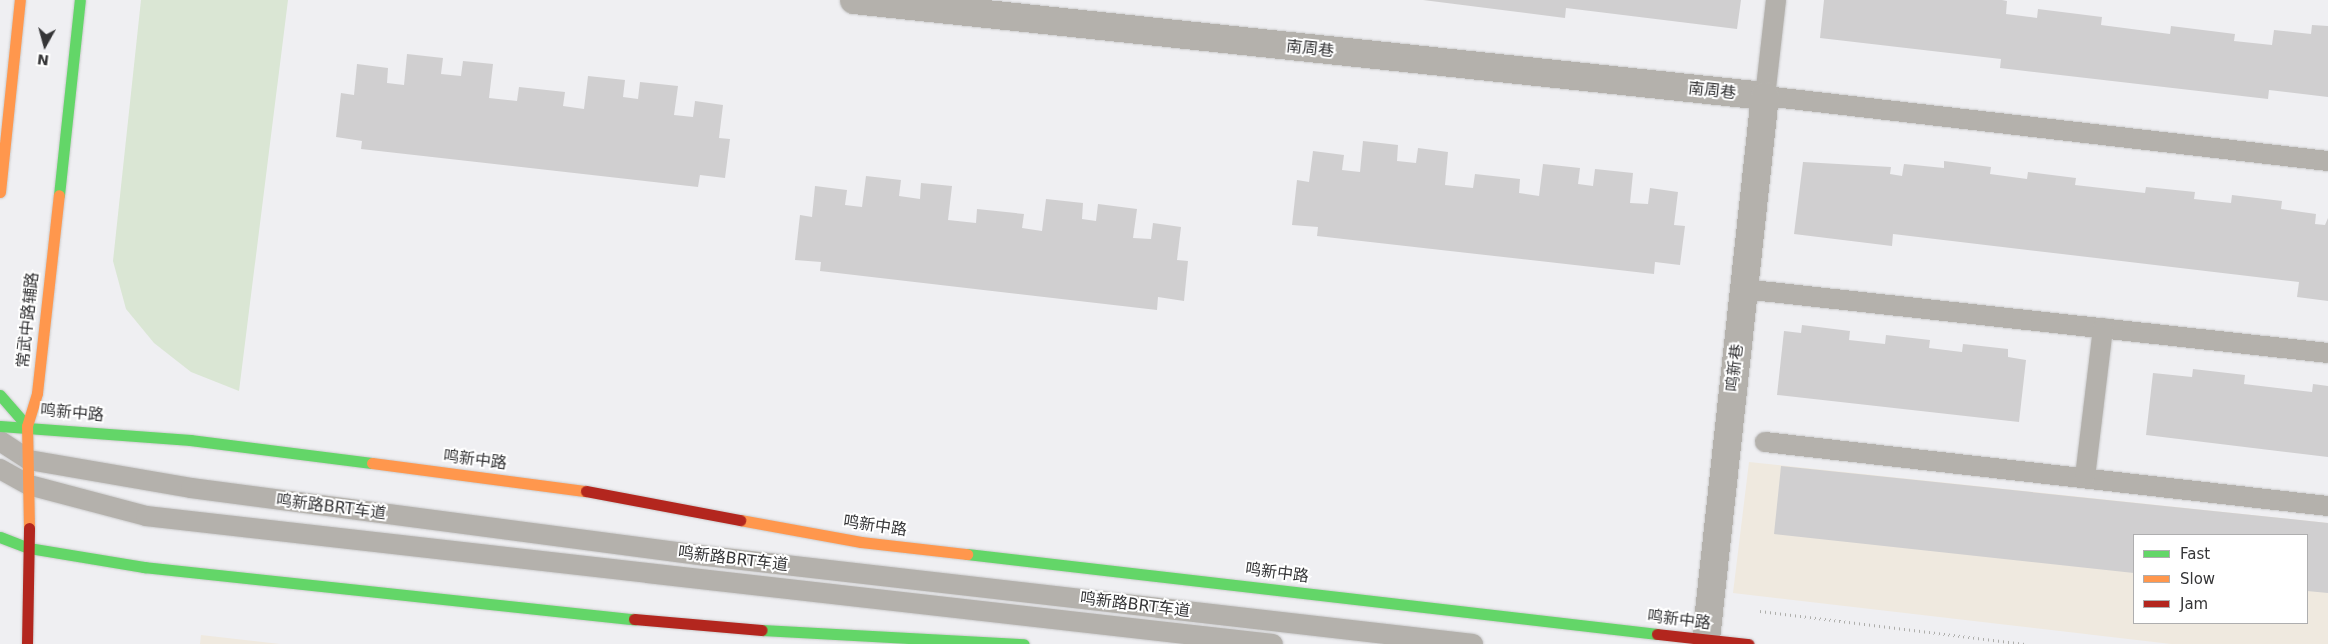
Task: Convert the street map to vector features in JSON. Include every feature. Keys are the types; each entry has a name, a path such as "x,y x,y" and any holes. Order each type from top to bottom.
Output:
{"main road":[{"path":"0,192 20,0"},
{"name":"常武中路辅路","path":"27,644 29,460 27,426 37,393 80,0"},
{"path":"0,395 27,426"},
{"name":"鸣新中路","path":"0,426 27,426 190,440 567,488 861,542 1748,644"},
{"path":"0,537 29,548 144,567 712,627 1024,644"}],"street":[{"name":"南周巷","path":"854,0 940,5 1765,96"},
{"name":"鸣新巷","path":"1706,639 1765,96"}],"lane":[{"path":"1776,0 1765,96 2328,161"},
{"path":"1743,289 2328,353"},
{"path":"2085,476 2102,328"},
{"name":"鸣新路BRT车道","path":"0,441 29,460 192,488 707,556 1473,644"},
{"path":"1765,442 2085,476 2328,506"},
{"name":"鸣新路BRT车道","path":"0,469 29,485 146,516 1272,644"}],"path":[{"path":"1710,605 2025,644"}],"shaded area":[{"path":"1749,462 2328,523 2328,644 2171,644 1733,593"},
{"path":"201,635 280,644 200,644"}],"green space":[{"path":"141,0 288,0 239,391 191,372 154,343 126,309 113,261"}],"building":[{"path":"1423,0 1741,0 1737,29 1566,8 1565,18"},
{"path":"1824,0 2002,0 2007,1 2006,14 2037,18 2038,9 2102,17 2101,25 2170,34 2171,26 2235,34 2234,41 2272,45 2274,30 2311,34 2312,25 2328,26 2328,97 2269,90 2268,99 2000,68 2001,59 1820,38"},
{"path":"407,54 443,58 441,74 461,76 463,61 493,64 489,98 517,101 519,87 565,92 563,106 584,109 588,76 625,80 623,97 638,99 640,82 678,86 674,115 693,117 695,101 723,105 719,138 730,139 725,178 700,175 698,187 361,149 362,141 336,137 341,93 354,95 357,64 388,68 387,83 404,85"},
{"path":"1363,141 1398,145 1397,161 1416,163 1418,148 1448,152 1445,185 1473,188 1475,174 1520,179 1519,193 1539,196 1543,164 1580,168 1578,184 1593,186 1595,169 1633,173 1630,203 1648,204 1650,188 1678,192 1674,225 1685,226 1680,265 1655,262 1654,274 1317,236 1318,227 1292,225 1297,180 1309,182 1313,151 1344,155 1342,170 1360,172"},
{"path":"1944,161 1991,167 1990,174 2027,179 2028,172 2076,178 2075,185 2145,193 2146,187 2195,192 2194,199 2231,203 2232,195 2282,201 2281,209 2316,214 2315,224 2325,225 2328,218 2328,301 2297,297 2299,282 1893,234 1892,246 1794,234 1803,162 1891,167 1890,174 1902,176 1904,164 1944,168"},
{"path":"866,176 901,180 899,196 920,199 921,183 952,186 948,220 976,223 977,209 1024,214 1022,228 1042,231 1046,199 1083,203 1082,219 1096,221 1098,204 1137,209 1133,238 1151,239 1153,223 1181,227 1177,260 1188,261 1184,301 1158,297 1157,310 820,271 821,262 795,260 800,215 812,217 815,186 847,190 845,205 862,207"},
{"path":"1802,325 1850,331 1849,340 1885,344 1886,335 1930,340 1929,348 1962,352 1963,344 2008,349 2008,357 2026,360 2019,422 1777,395 1784,331 1801,333"},
{"path":"2193,369 2245,375 2244,384 2312,392 2313,384 2328,386 2328,457 2146,435 2153,373 2192,377"},
{"path":"1781,466 2328,523 2328,593 2308,591 2308,534 2133,534 2133,573 1774,534"}],"traffic: fast":[{"path":"59,195 80,0"},
{"path":"0,395 27,426"},
{"path":"0,426 190,440 372,463"},
{"path":"0,537 29,548 144,567 634,619"},
{"path":"967,554 1657,634"},
{"path":"762,630 1024,644"}],"traffic: slow":[{"path":"0,192 20,0"},
{"path":"29,528 27,426 37,393 59,195"},
{"path":"372,463 586,491"},
{"path":"740,520 861,542 967,554"}],"traffic: jam":[{"path":"586,491 740,520"},
{"path":"27,644 29,528"},
{"path":"634,619 762,630"},
{"path":"1657,634 1748,644"}]}
